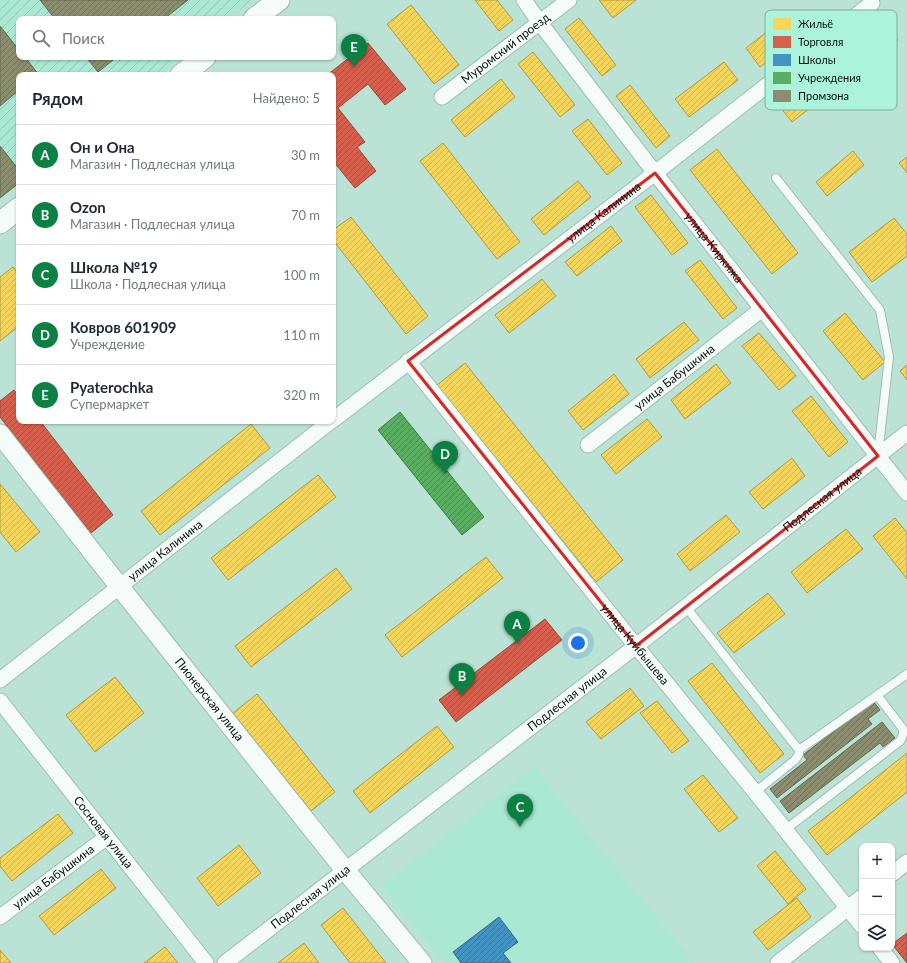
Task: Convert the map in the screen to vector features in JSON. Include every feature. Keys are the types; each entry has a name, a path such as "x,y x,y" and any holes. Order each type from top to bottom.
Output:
{"main road":[{"path":"258,16 279,0"},
{"path":"185,72 201,60"},
{"path":"0,223 16,210"}],"street":[{"name":"улица Киркижа","path":"524,0 655,173 907,493"},
{"name":"Муромский проезд","path":"442,97 569,0"},
{"name":"улица Калинина","path":"863,10 872,3"},
{"name":"улица Калинина","path":"336,417 655,173 765,87"},
{"name":"улица Бабушкина","path":"588,445 762,309"},
{"name":"улица Куйбышева","path":"408,361 859,922"},
{"name":"улица Калинина","path":"0,680 327,424"},
{"name":"Подлесная улица","path":"225,963 636,646 907,433"},
{"name":"Пионерская улица","path":"0,434 345,870 422,963"},
{"name":"Сосновая улица","path":"0,701 206,963"},
{"name":"улица Бабушкина","path":"0,917 107,837"},
{"path":"895,872 907,862"},
{"path":"778,963 859,899"},
{"path":"882,951 892,963"}],"lane":[{"path":"776,178 880,310 889,357 878,456"},
{"path":"686,607 799,750"},
{"path":"755,792 795,760 799,754 799,750 907,674"},
{"path":"785,830 900,741 903,729 877,695"}],"highlighted area":[{"path":"655,173 878,456 636,646 408,361"}],"shaded area":[{"path":"0,0 252,0 233,16 16,16 16,60 178,60 164,72 16,72 16,185 0,198"},
{"path":"534,767 694,963 445,963 381,886"}],"building: Жильё":[{"path":"475,0 497,0 513,20 499,31"},
{"path":"599,0 636,0 613,18"},
{"path":"411,5 459,65 434,84 387,24"},
{"path":"579,18 616,65 602,76 565,29"},
{"path":"765,33 765,63 760,67 746,48"},
{"path":"533,52 575,105 560,117 518,64"},
{"path":"724,62 738,80 689,117 675,99"},
{"path":"501,79 515,97 465,137 451,120"},
{"path":"630,85 670,136 656,148 616,96"},
{"path":"782,110 808,110 792,122"},
{"path":"588,119 622,163 607,175 572,131"},
{"path":"443,143 520,242 497,259 420,161"},
{"path":"717,149 798,253 772,274 690,170"},
{"path":"853,151 864,165 827,196 816,182"},
{"path":"907,157 907,173 899,163"},
{"path":"578,181 591,197 544,235 531,219"},
{"path":"651,195 688,243 672,255 635,207"},
{"path":"351,217 428,316 406,334 336,244 336,228"},
{"path":"894,218 907,234 907,256 872,282 849,252"},
{"path":"611,226 622,241 577,276 565,262"},
{"path":"700,260 737,308 723,319 685,271"},
{"path":"13,267 16,271 16,328 0,341 0,277"},
{"path":"542,279 556,296 509,333 495,315"},
{"path":"845,313 885,362 863,380 823,331"},
{"path":"684,322 699,340 650,378 636,359"},
{"path":"759,333 796,376 779,390 742,346"},
{"path":"465,363 623,560 596,582 437,385"},
{"path":"716,364 731,383 685,419 671,400"},
{"path":"907,365 907,380 900,371"},
{"path":"614,374 629,394 583,430 568,411"},
{"path":"811,396 848,442 829,457 792,411"},
{"path":"647,419 662,437 616,474 601,455"},
{"path":"251,424 270,448 160,535 141,511"},
{"path":"792,458 805,476 763,509 749,492"},
{"path":"318,475 336,497 228,580 211,558"},
{"path":"0,484 40,532 16,552 0,532"},
{"path":"726,515 740,532 690,571 677,554"},
{"path":"895,518 907,533 907,579 873,536"},
{"path":"846,529 863,549 807,593 791,572"},
{"path":"486,557 503,578 402,657 385,635"},
{"path":"336,568 352,589 251,667 235,646"},
{"path":"768,593 785,614 734,653 717,633"},
{"path":"712,663 784,754 760,773 688,681"},
{"path":"115,677 144,713 95,752 66,715"},
{"path":"630,688 644,706 601,739 586,722"},
{"path":"257,694 335,792 311,811 233,713"},
{"path":"657,701 689,741 672,753 640,713"},
{"path":"437,726 454,747 370,813 353,791"},
{"path":"907,753 907,792 827,855 808,831"},
{"path":"703,775 738,818 719,832 684,789"},
{"path":"58,814 73,833 12,881 0,866 0,858"},
{"path":"239,845 261,873 218,906 197,878"},
{"path":"775,851 806,889 788,904 757,866"},
{"path":"101,869 116,888 54,935 39,916"},
{"path":"797,898 811,917 768,950 753,932"},
{"path":"343,908 386,963 350,963 321,925"},
{"path":"304,943 319,963 278,963"},
{"path":"165,947 178,963 144,963"},
{"path":"0,950 11,963 0,963"}],"building: Торговля":[{"path":"368,43 406,89 385,105 368,84 338,108 365,142 357,147 376,171 355,188 336,165 336,72 331,72"},
{"path":"14,390 16,393 16,424 42,424 113,515 91,533 0,417 0,401"},
{"path":"545,619 562,640 456,722 439,700"},
{"path":"907,933 907,963 895,948 895,942"}],"building: Школы":[{"path":"499,917 518,942 503,953 511,963 461,963 453,952"}],"building: Учреждения":[{"path":"400,412 484,517 462,535 378,430"}],"building: Промзона":[{"path":"40,0 188,0 168,16 53,16"},
{"path":"0,26 16,46 16,60 27,60 37,72 16,72 16,93 0,106"},
{"path":"88,60 113,60 98,72"},
{"path":"0,146 16,166 16,185 0,198"},
{"path":"873,701 880,710 868,719 872,724 777,798 770,789 807,760 803,755"},
{"path":"882,722 895,738 883,747 880,743 789,813 780,801"}],"place":[{"name":"Pyaterochka","path":"354,67"},
{"name":"Ковров 601909","path":"445,474"},
{"name":"Он и Она","path":"517,644"},
{"name":"Ozon","path":"462,696"},
{"name":"Школа №19","path":"520,827"}]}
